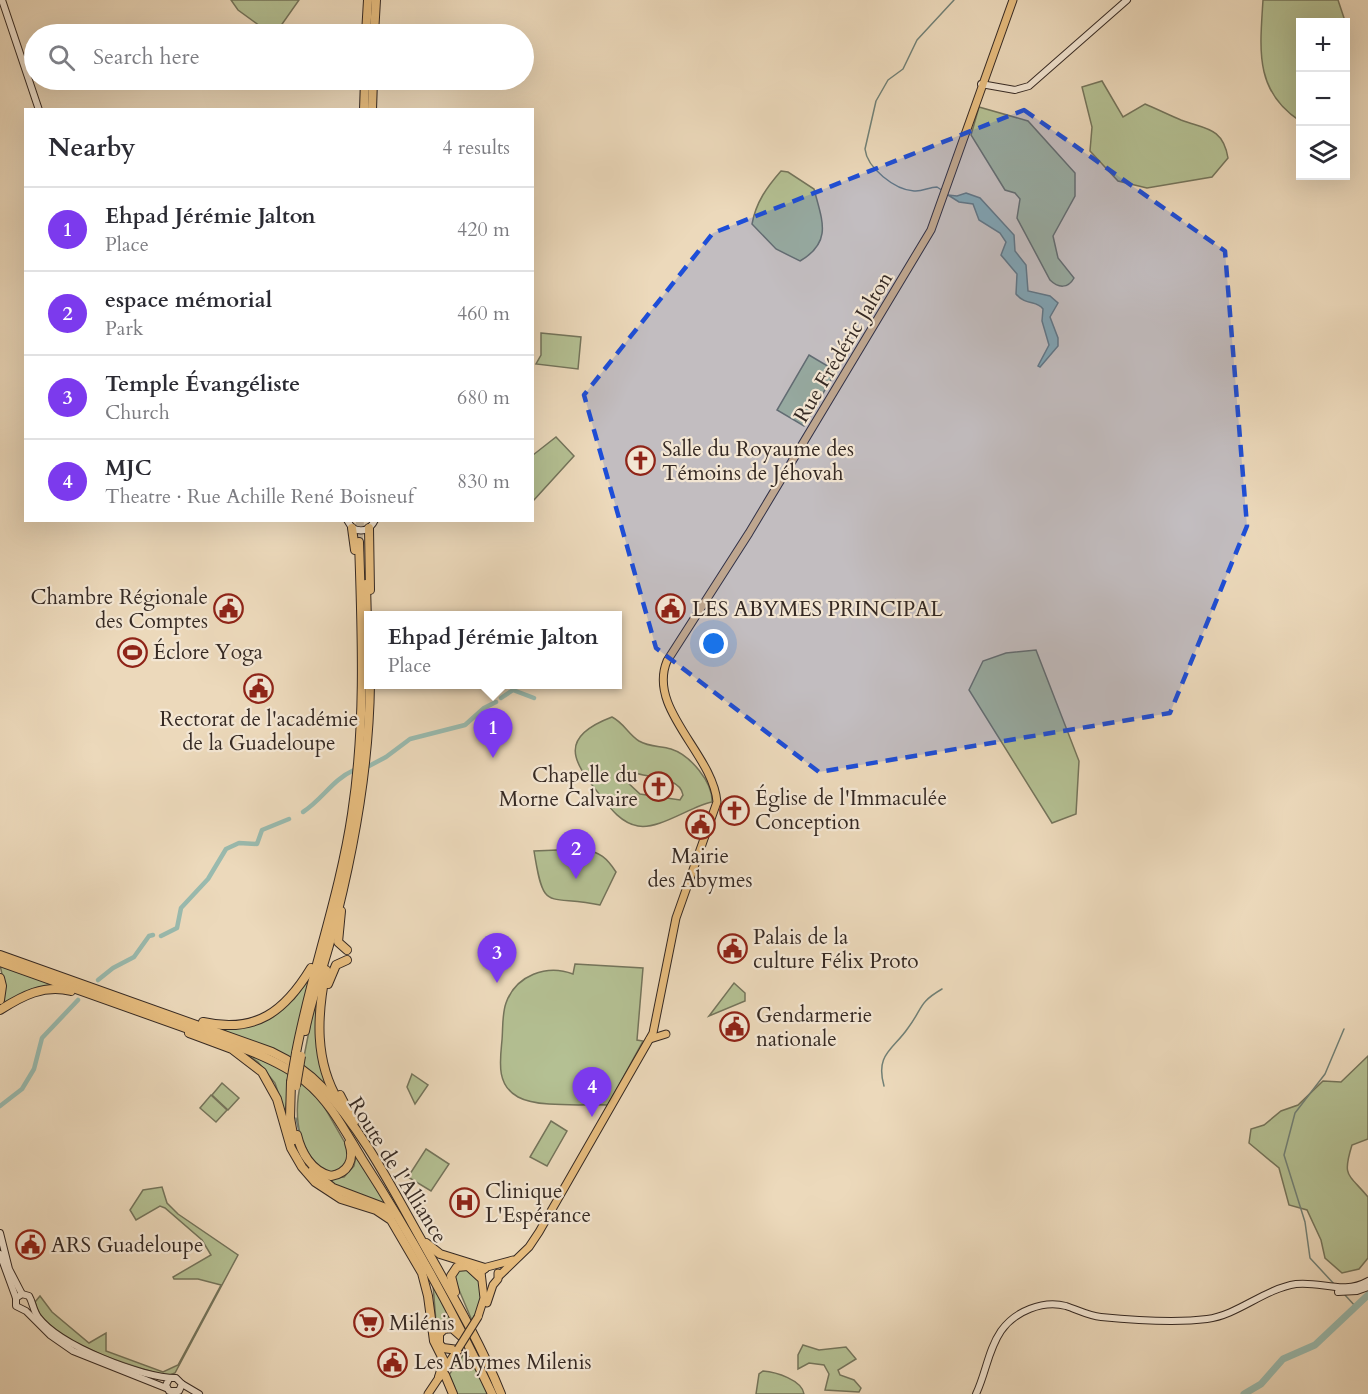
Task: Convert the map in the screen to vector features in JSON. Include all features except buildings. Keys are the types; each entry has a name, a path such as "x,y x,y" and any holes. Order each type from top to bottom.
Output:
{"highway":[{"path":"367,24 368,0"},
{"path":"374,24 375,0"},
{"path":"364,108 365,90"},
{"path":"372,108 373,90"},
{"path":"352,528 358,651 362,677"},
{"path":"369,528 372,611"},
{"path":"287,1135 287,1107 316,959 334,900 353,812 361,735 362,542 366,611"},
{"path":"346,1116 327,1077 318,1029 321,996 359,813 369,722 370,689"},
{"path":"299,1054 345,881"},
{"path":"341,904 338,942 347,950"},
{"name":"Route de l'Alliance","path":"0,955 291,1061 322,1087 346,1116 409,1217 473,1332 502,1394"},
{"path":"155,1013 170,1011 210,1023 238,1024 255,1020 277,1010 292,997 316,959"},
{"path":"347,960 336,965 331,972 325,998 324,1038 327,1061 337,1089 361,1140"},
{"name":"Route de l'Alliance","path":"0,962 102,998 155,1013 250,1051 288,1069 316,1091 346,1133 450,1306 492,1394"},
{"path":"0,978 2,986 0,1000"},
{"path":"0,1010 23,996 46,989 65,990 102,998"},
{"path":"155,1013 178,1029 232,1049 252,1063 273,1090 296,1158 315,1182 341,1199 386,1216 399,1233 425,1283 434,1341 444,1361 442,1376 453,1394"},
{"path":"293,1084 294,1120 299,1144 309,1161 323,1174 340,1173 350,1163 352,1152 346,1133"},
{"path":"293,1084 290,1118 293,1135 298,1152 308,1167 333,1188 383,1207 410,1238"},
{"path":"409,1217 435,1252 488,1268"},
{"path":"481,1280 471,1267 463,1265 454,1270 451,1280 502,1394"},
{"path":"459,1350 448,1351 441,1347 438,1337 442,1330 456,1329 474,1355"}],"main road":[{"path":"2,0 24,65"},
{"name":"Rue Frédéric Jalton","path":"480,1318 499,1276 528,1247 539,1232 656,1025 666,963 684,891 717,802 714,784 670,707 662,681 669,656 749,533 913,264 946,195 981,84 1013,0"},
{"path":"981,84 1015,90 1029,86 1127,0"},
{"path":"32,90 38,108"},
{"path":"348,522 352,528 363,531 374,522"},
{"path":"650,1039 666,1034"},
{"path":"0,1233 9,1269 22,1294 29,1296 31,1305 42,1322 66,1341 91,1353 169,1379 176,1378 200,1394"},
{"path":"0,1254 16,1298 16,1306 50,1335 73,1351 166,1388 170,1393 179,1391 187,1394"},
{"path":"428,1394 480,1318 484,1298 481,1280 488,1268 513,1260"},
{"path":"488,1268 499,1276"},
{"path":"481,1280 493,1285"},
{"path":"976,1394 996,1339 1004,1327 1022,1313 1048,1304 1102,1317 1209,1319 1296,1284 1343,1289 1368,1281"},
{"path":"1290,1287 1346,1293 1368,1287"},
{"path":"16,1298 22,1294"},
{"path":"24,1311 31,1305"},
{"path":"433,1394 442,1376"},
{"path":"166,1388 169,1379"},
{"path":"179,1391 182,1384"}],"highlighted area":[{"path":"1024,110 1225,251 1247,526 1170,713 819,772 656,648 584,395 713,233"}],"green space":[{"path":"231,0 299,0 282,24 257,24 238,10"},
{"path":"1263,0 1338,0 1344,18 1296,18 1296,118 1274,96 1267,82 1263,68 1261,35"},
{"path":"1102,81 1123,117 1145,104 1212,131 1222,140 1228,158 1212,177 1147,188 1118,181 1090,151 1092,127 1082,87"},
{"path":"979,107 1028,121 1075,173 1075,196 1053,236 1058,258 1074,278 1066,286 1056,285 1050,280 1017,218 1020,199 1015,193 1005,190 971,135"},
{"path":"781,171 788,172 814,189 822,220 821,238 817,246 800,261 776,249 752,224 763,195"},
{"path":"541,333 581,337 578,369 536,364 541,355"},
{"path":"809,355 836,371 804,426 777,410"},
{"path":"556,437 574,456 534,500 534,454"},
{"path":"1036,650 1079,761 1076,814 1052,823 969,690 983,661 1006,653"},
{"path":"612,717 639,741 671,749 686,757 699,770 709,786 712,802 655,824 638,826 626,822 608,805 582,771 577,760 575,750 577,741 595,725","holes":["632,772 670,781 681,789 683,795 680,800 640,794 625,780 627,774"]},
{"path":"583,849 602,856 616,872 600,905 550,898 541,884 534,851"},
{"path":"575,964 643,968 637,1040 643,1041 608,1105 562,1105 527,1100 511,1092 501,1072 503,1016 511,993 525,979 543,971 563,971 573,974"},
{"path":"0,965 58,986 0,1008 5,988"},
{"path":"325,968 319,1002 318,1029 321,1056 329,1090 302,1067 315,1000"},
{"path":"310,977 293,1059 260,1044 220,1031 267,1020 294,999"},
{"path":"734,983 745,993 745,1001 709,1016"},
{"path":"241,1051 291,1073 285,1113 275,1083 258,1062"},
{"path":"1368,1056 1368,1139 1352,1145 1347,1169 1368,1197 1368,1258 1359,1269 1342,1273 1325,1258 1321,1240 1307,1210 1289,1205 1279,1168 1249,1143 1251,1129 1264,1125 1281,1111 1298,1105 1323,1081 1341,1082"},
{"path":"412,1074 428,1085 415,1104 407,1087"},
{"path":"301,1081 322,1103 349,1150 346,1168 328,1174 310,1155 304,1144 297,1107"},
{"path":"222,1083 239,1098 228,1110 212,1095"},
{"path":"211,1095 227,1110 216,1122 200,1108"},
{"path":"551,1121 567,1131 547,1166 530,1157"},
{"path":"426,1149 449,1164 431,1191 408,1177"},
{"path":"356,1156 391,1211 346,1193 327,1179 344,1177 354,1166"},
{"path":"162,1187 167,1203 178,1214 238,1255 175,1373 167,1376 113,1359 71,1340 54,1329 41,1316 35,1302 40,1296 52,1312 89,1343 106,1333 106,1351 163,1372 178,1365 221,1285 198,1279 174,1279 173,1277 211,1255 202,1240 165,1208 160,1206 136,1220 130,1210 143,1190"},
{"path":"464,1267 477,1277 484,1293 473,1323 454,1278 455,1273"},
{"path":"433,1285 457,1328 437,1334"},
{"path":"803,1345 819,1350 846,1347 856,1359 838,1370 840,1375 854,1380 861,1388 859,1392 825,1390 829,1374 824,1365 809,1363 798,1369 798,1355"},
{"path":"467,1350 488,1394 456,1394 448,1376"},
{"path":"763,1371 794,1381 804,1394 756,1394 759,1374"}],"water":[{"path":"966,193 980,198 1014,235 1015,251 1026,265 1028,291 1050,296 1058,303 1050,317 1058,338 1058,346 1040,367 1038,366 1049,345 1042,321 1043,309 1016,294 1017,274 1001,255 1006,242 1000,233 979,220 973,204 959,202 948,195 957,196"}],"waterway":[{"path":"943,191 937,187 917,191 899,187 876,170 865,149 876,101 888,80 903,69 917,40 954,0"},
{"path":"501,698 513,690 534,698"},
{"path":"369,766 386,757 410,739 465,725 484,708 496,702"},
{"path":"303,812 346,774 354,770"},
{"path":"161,936 177,928 181,908 208,879 226,849 239,843 257,844 262,830 289,819"},
{"path":"98,980 113,968 134,957 149,936 153,935"},
{"path":"884,1086 882,1067 887,1053 908,1028 925,1002 942,989"},
{"path":"0,1106 22,1089 34,1069 42,1038 78,1000"},
{"path":"1335,1285 1310,1258 1305,1222 1284,1155 1295,1113 1325,1074 1344,1029"},
{"path":"296,1118 299,1132"},
{"path":"304,1145 309,1154"},
{"path":"1345,1295 1356,1307"},
{"path":"1244,1394 1261,1384 1283,1359 1315,1345 1368,1295"}],"tunnel":[{"path":"359,542 360,522"}],"place":[{"name":"Salle du Royaume des Témoins de Jéhovah","path":"641,461"},
{"name":"Chambre Régionale des Comptes","path":"229,609"},
{"name":"LES ABYMES PRINCIPAL","path":"671,609"},
{"name":"Éclore Yoga","path":"132,652"},
{"name":"Rectorat de l'académie de la Guadeloupe","path":"259,688"},
{"name":"Ehpad Jérémie Jalton","path":"493,758"},
{"name":"Chapelle du Morne Calvaire","path":"659,787"},
{"name":"Église de l'Immaculée Conception","path":"734,810"},
{"name":"Mairie des Abymes","path":"700,825"},
{"name":"espace mémorial","path":"576,879"},
{"name":"Palais de la culture Félix Proto","path":"732,949"},
{"name":"Temple Évangéliste","path":"497,983"},
{"name":"Gendarmerie nationale","path":"735,1027"},
{"name":"MJC","path":"592,1117"},
{"name":"Clinique L'Espérance","path":"464,1203"},
{"name":"ARS Guadeloupe","path":"30,1245"},
{"name":"Milénis","path":"368,1323"},
{"name":"Les Abymes Milenis","path":"393,1362"}]}
